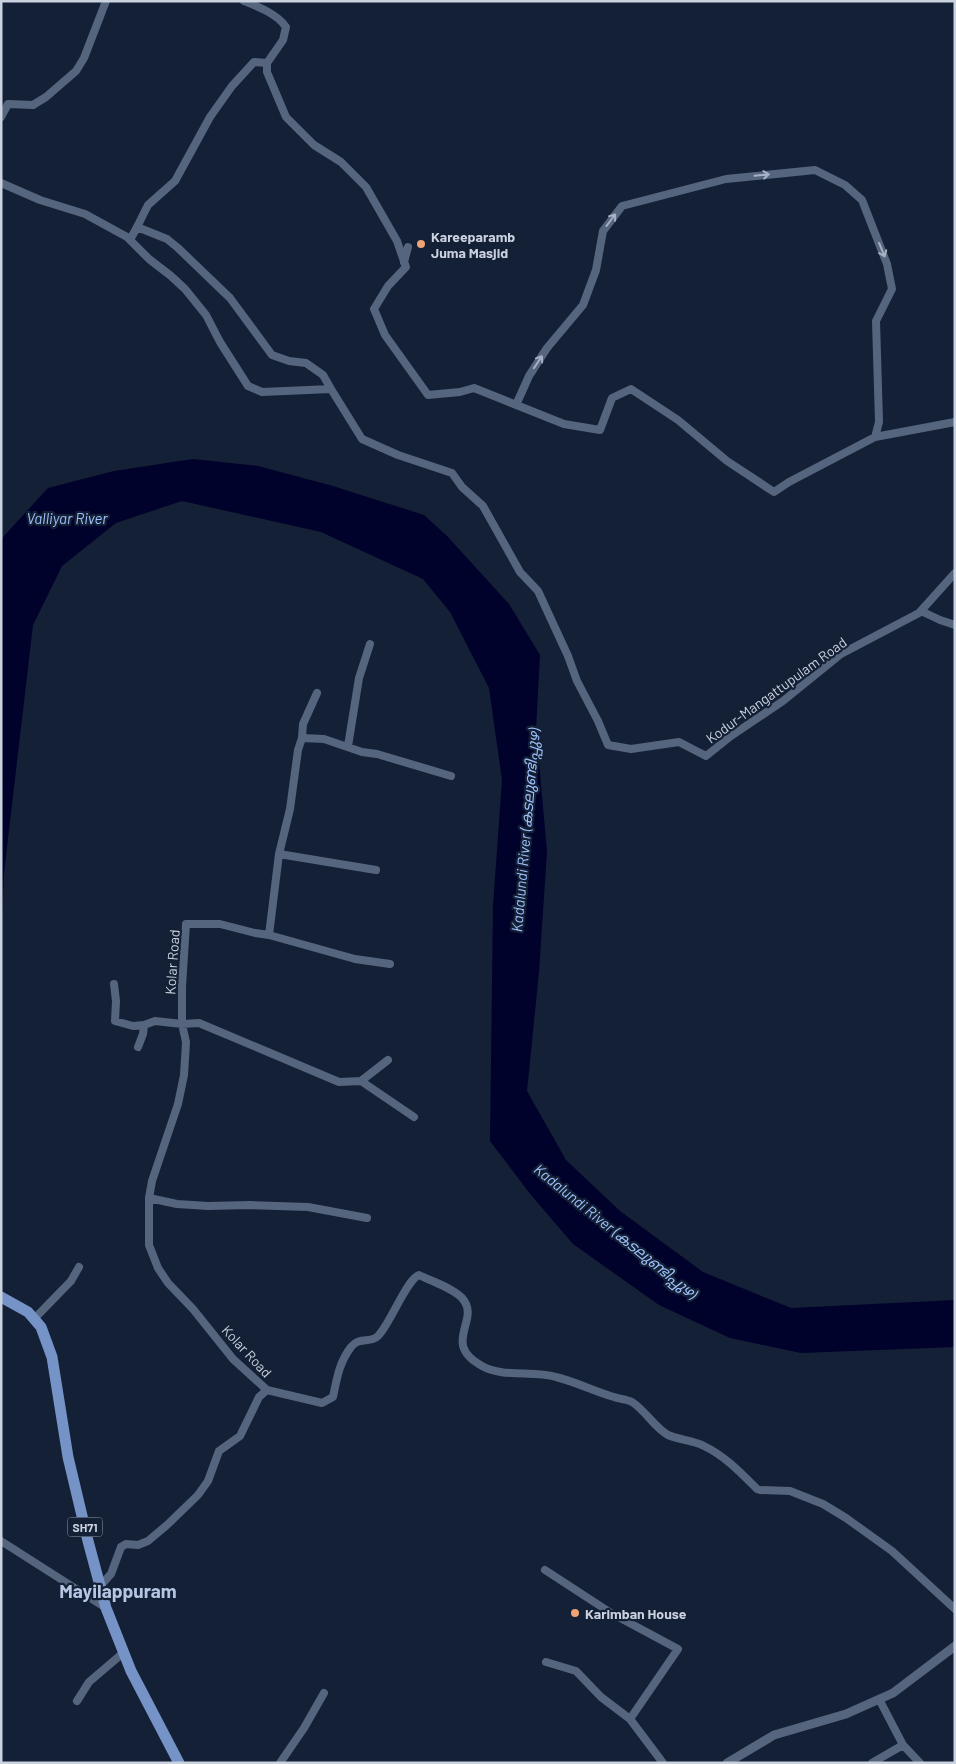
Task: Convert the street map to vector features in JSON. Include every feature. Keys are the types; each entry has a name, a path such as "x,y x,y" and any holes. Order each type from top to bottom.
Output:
{"main road":[{"name":"SH71","path":"1,1297 28,1312 41,1327 52,1357 68,1457 106,1608 130,1671 178,1763"}],"street":[{"path":"1,117 8,104 33,105 46,97 76,71 84,58 106,1"},
{"path":"244,1 278,18 286,27 283,40 267,63 267,72 286,117 314,145 341,162 366,187 397,241 406,267"},
{"path":"130,240 148,205 175,181 210,117 232,86 254,62 267,63"},
{"path":"516,405 528,376 547,348 583,305 596,270 603,231 622,206 726,179 815,170 845,185 862,200 887,264 892,289 876,321 879,422 875,436"},
{"path":"1,183 40,200 86,214 108,225 130,240 149,260 185,289 206,315 220,342 248,386 262,392 331,389"},
{"path":"137,227 168,239 178,248 230,298 272,355 289,361 306,363 322,375 331,389"},
{"path":"406,267 404,261 408,247"},
{"path":"406,267 388,286 374,308 385,335 428,395 460,392 474,388 564,424 600,430 612,398 631,389 678,420 727,461 774,492 875,436 955,422"},
{"name":"Kodur-Mangattupulam Road","path":"331,389 362,439 398,455 452,473 462,487 484,506 520,572 538,591 568,656 577,682 598,721 608,745 631,749 679,742 706,756 731,736 783,701 841,654 921,611 955,573"},
{"path":"921,611 955,625"},
{"path":"348,746 359,678 370,644"},
{"path":"317,693 303,724 290,809 279,854 269,935 355,959 390,964"},
{"path":"302,738 324,739 362,752 377,754 451,776"},
{"path":"279,854 376,870"},
{"name":"Kolar Road","path":"267,1390 234,1359 193,1309 168,1283 158,1268 149,1245 149,1198 152,1181 178,1104 184,1075 186,1042 182,1024 186,924 220,924 269,935"},
{"path":"114,984 116,1001 115,1021 133,1026 155,1021 182,1024 199,1023 339,1082 361,1081 388,1060"},
{"path":"138,1047 144,1025"},
{"path":"361,1081 414,1117"},
{"path":"149,1198 177,1204 208,1206 259,1205 308,1207 367,1218"},
{"path":"34,1319 70,1281 79,1267"},
{"path":"100,1586 111,1574 121,1548 126,1544 138,1545 148,1541 168,1525 198,1495 208,1481 219,1450 240,1436 259,1397 267,1390 322,1403 333,1397 338,1370 352,1346 359,1340 374,1339 379,1335 407,1288 415,1277 419,1275 463,1298 469,1310 463,1349 465,1354 473,1361 485,1368 509,1373 532,1372 556,1376 631,1402 648,1416 655,1425 669,1435 703,1445 722,1456 757,1489 763,1491 790,1491 822,1504 846,1518 892,1551 955,1609"},
{"path":"1,1541 106,1608"},
{"path":"545,1570 611,1612 678,1649 630,1720"},
{"path":"726,1763 774,1736 846,1714 893,1693 955,1646"},
{"path":"77,1701 89,1682 123,1653"},
{"path":"546,1662 576,1670 601,1697 630,1720 663,1763"},
{"path":"280,1763 304,1728 324,1693"},
{"path":"879,1699 903,1745 920,1763"},
{"path":"872,1763 903,1745"}],"water":[{"name":"Valliyar River","path":"193,459 258,466 333,486 424,515 447,536 509,604 540,655 536,729 547,851 539,972 527,1091 566,1160 620,1211 703,1272 791,1308 955,1300 955,1347 801,1353 730,1338 659,1305 573,1244 531,1195 490,1141 493,906 502,780 489,688 450,612 423,579 321,532 182,501 116,523 62,566 33,625 4,873 1,939 1,542 4,536 48,488 114,471"}],"place":[{"name":"Kareeparamb Juma Masjid","path":"421,244"},
{"name":"Karimban House","path":"575,1613"}],"district":[{"name":"Mayilappuram","path":"118,1590"}],"water label":[{"name":"Kadalundi River (കടലുണ്ടിപ്പുഴ)","path":"525,830"},
{"name":"Kadalundi River (കടലുണ്ടിപ്പുഴ)","path":"616,1231"}]}
